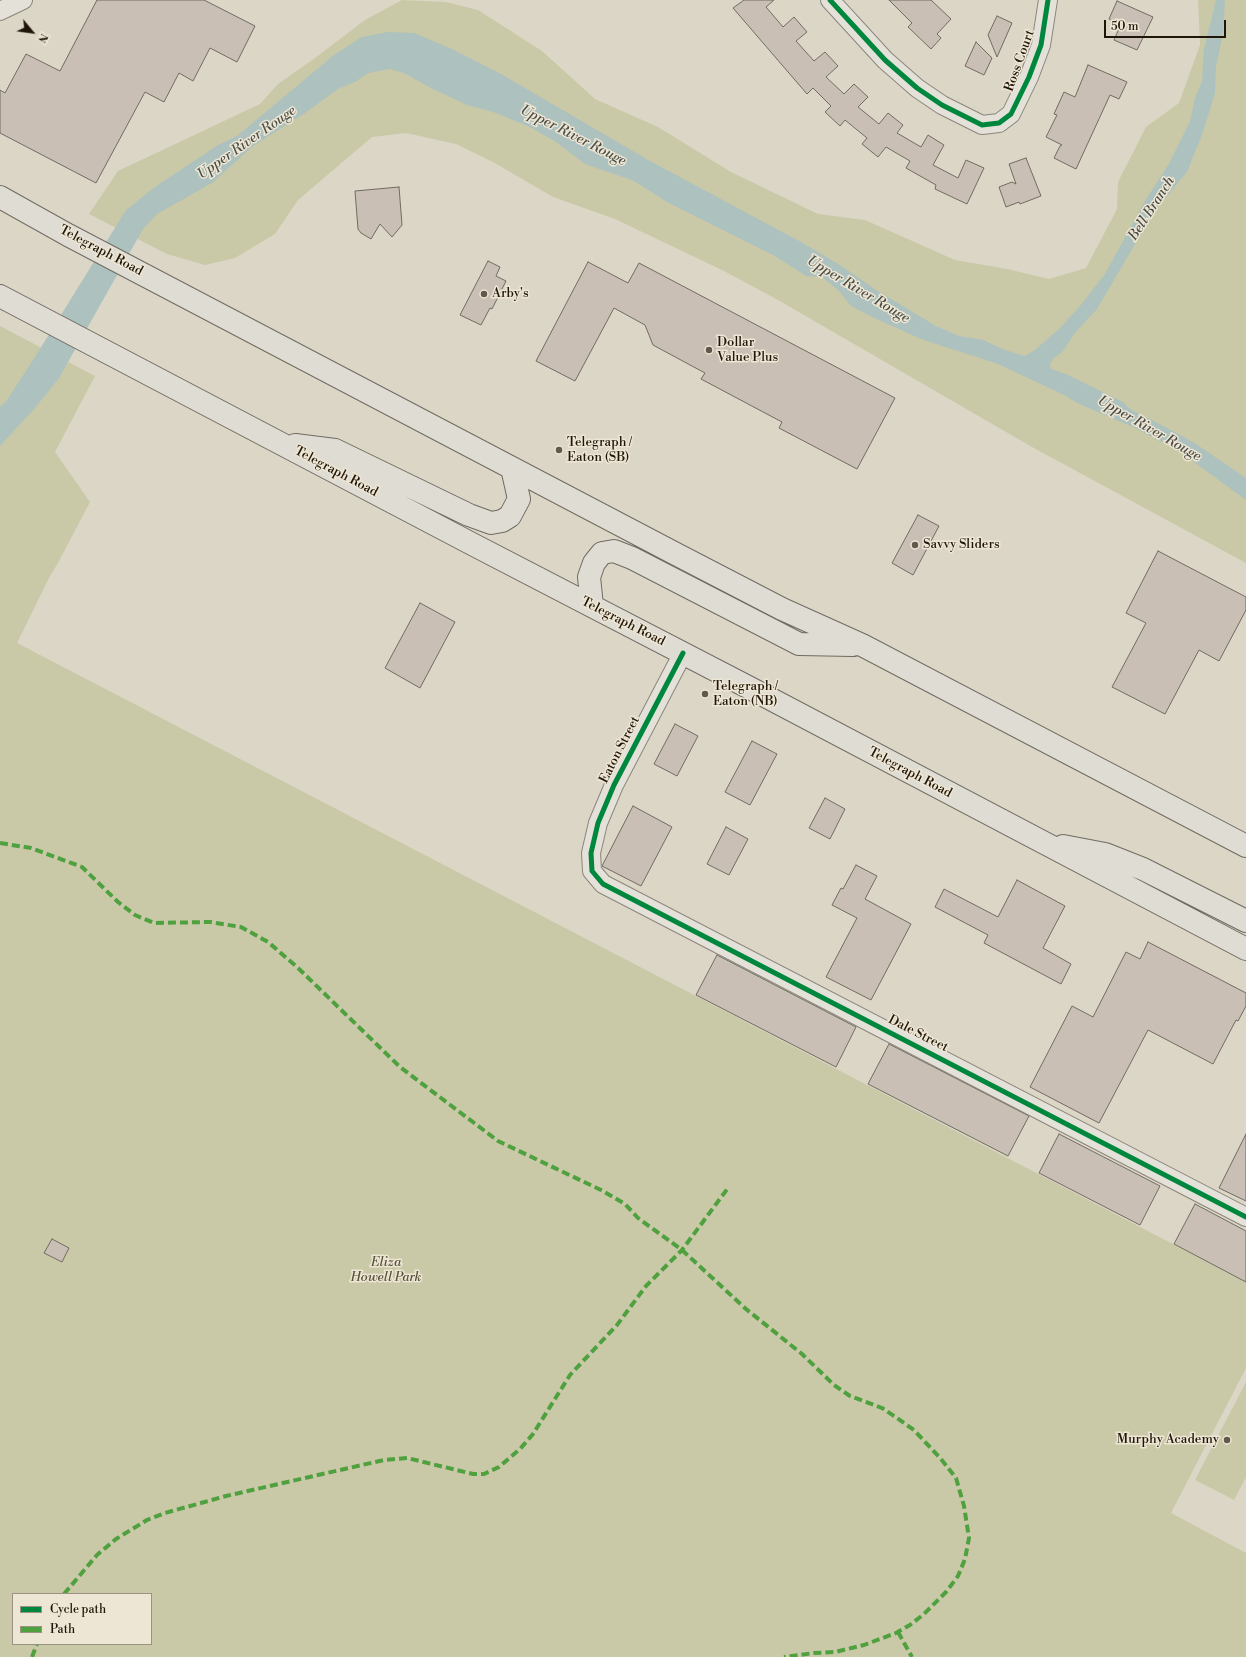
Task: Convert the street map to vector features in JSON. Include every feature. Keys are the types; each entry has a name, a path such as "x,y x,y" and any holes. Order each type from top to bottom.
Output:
{"main road":[{"name":"Telegraph Road","path":"0,197 68,235 782,609 862,645 1246,846"},
{"name":"Telegraph Road","path":"0,296 1246,949"},
{"path":"280,443 335,450 469,515 491,523 502,521 510,516 519,499 512,468"},
{"path":"592,606 589,577 594,563 602,554 614,551 632,558 799,644 862,645"},
{"path":"1043,842 1105,854 1143,869 1246,921"}],"street":[{"path":"0,11 23,0"},
{"name":"Ross Court","path":"830,0 885,60 917,88 942,105 982,125 999,123 1011,114 1029,77 1040,45 1048,0"},
{"name":"Eaton Street","path":"591,862 591,853 598,823 614,786 683,653"},
{"name":"Dale Street","path":"591,862 592,871 603,884 1246,1217"}],"green space":[{"path":"402,0 446,2 478,10 542,51 595,99 658,127 731,172 818,214 865,220 955,260 1007,269 1049,279 1086,268 1117,209 1118,182 1146,127 1179,103 1200,45 1198,0 1246,0 1246,563 1032,447 778,300 724,271 615,219 553,197 493,162 456,144 406,133 372,137 298,200 275,234 235,258 205,265 167,254 89,214 118,171 260,104 278,84 365,20"},
{"name":"Eliza Howell Park","path":"0,326 95,376 55,452 90,502 50,576 17,643 1246,1282 1246,1368 1171,1513 1246,1553 1246,1657 0,1657"},
{"path":"1246,1382 1246,1477 1234,1500 1195,1480"}],"water":[{"path":"1216,0 1225,0 1223,33 1216,67 1215,93 1203,132 1187,172 1155,210 1097,309 1075,333 1063,351 1053,359 1050,365 1051,369 1066,374 1123,402 1130,409 1196,444 1246,478 1246,500 1179,451 1133,427 1079,404 1064,395 998,364 921,339 872,317 851,306 839,291 822,277 806,276 773,255 667,202 634,181 585,164 556,142 530,127 493,112 467,105 406,74 390,69 368,73 355,82 338,89 305,113 253,146 212,183 157,214 143,229 59,378 35,408 0,446 0,407 7,400 35,357 126,210 155,187 218,145 237,136 334,55 362,37 388,32 414,33 452,49 501,74 650,161 801,242 936,326 959,336 983,340 1005,350 1025,356 1035,350 1058,330 1080,306 1105,274 1145,201 1170,162 1190,121 1195,98 1202,81 1204,49"}],"building":[{"path":"97,0 204,0 255,26 237,62 210,48 193,81 179,73 164,102 145,92 96,183 0,133 0,90 5,93 26,54 60,71"},
{"path":"744,0 774,0 766,7 783,27 794,17 807,32 796,41 814,61 825,52 838,66 826,77 844,94 854,84 868,97 858,107 879,124 888,113 903,125 897,133 921,147 928,135 944,145 933,165 958,178 966,160 984,168 967,204 935,189 936,185 906,168 910,161 886,147 878,157 862,144 867,138 845,120 840,126 825,112 831,106 813,88 807,94 733,8"},
{"path":"889,0 931,0 951,19 937,34 941,38 931,49 908,27 912,23"},
{"path":"1117,1 1153,17 1137,50 1114,40 1121,24 1109,19"},
{"path":"997,16 1012,23 997,57 988,35"},
{"path":"976,42 992,58 984,75 965,66"},
{"path":"1088,65 1127,82 1119,99 1110,95 1076,169 1054,158 1062,145 1046,137 1057,115 1054,114 1064,92 1075,97"},
{"path":"1026,158 1041,196 1020,204 1019,202 1006,207 999,187 1012,182 1016,184 1009,164"},
{"path":"399,187 402,225 392,237 380,224 371,239 361,233 358,229 355,191"},
{"path":"488,261 500,267 496,276 506,281 492,309 490,308 481,325 460,315"},
{"path":"588,262 628,283 639,263 895,398 857,469 779,428 782,422 701,379 705,373 653,345 645,325 614,308 575,381 536,361"},
{"name":"Savvy Sliders","path":"918,515 939,526 913,575 892,563"},
{"path":"1158,551 1246,597 1246,610 1219,661 1199,650 1165,714 1112,687 1146,623 1126,613"},
{"path":"420,603 455,622 420,688 385,668"},
{"path":"675,724 698,736 677,776 654,764"},
{"path":"752,741 777,754 750,805 725,792"},
{"path":"825,798 845,809 830,839 809,828"},
{"path":"633,806 672,827 641,886 602,866"},
{"path":"726,827 748,839 729,875 707,864"},
{"path":"856,865 877,876 865,899 911,924 871,1000 826,977 857,918 832,905 841,888 843,889"},
{"path":"1017,880 1065,906 1043,948 1071,964 1061,984 984,943 988,935 935,907 944,889 998,917"},
{"path":"1148,942 1246,993 1246,1006 1238,1021 1236,1020 1213,1064 1148,1030 1099,1123 1030,1087 1072,1006 1093,1017 1126,952 1140,959"},
{"path":"717,955 856,1027 836,1067 696,995"},
{"path":"889,1044 1029,1116 1008,1156 868,1084"},
{"path":"1059,1134 1160,1186 1140,1225 1039,1173"},
{"path":"1246,1134 1246,1201 1219,1188"},
{"path":"1195,1204 1246,1231 1246,1282 1174,1244"},
{"path":"52,1239 69,1248 62,1262 44,1253"}],"marked path":[{"path":"0,843 31,848 82,867 118,902 135,915 154,923 210,922 241,927 268,942 297,967 400,1067 498,1141 601,1190 625,1204 638,1218 682,1250 746,1309 802,1354 834,1385 850,1396 882,1408 914,1430 941,1459 956,1478 964,1506 969,1538 965,1559 958,1576 946,1592 924,1614 910,1625 896,1633 864,1645 835,1652 784,1657"},
{"path":"65,1593 97,1555 116,1539 147,1520 165,1513 226,1496 384,1460 407,1458 473,1474 484,1474 499,1467 520,1449 533,1434 570,1375 617,1325 646,1286 682,1250 728,1188"},
{"path":"898,1632 912,1657"},
{"path":"32,1657 37,1645"}],"cycle path":[{"path":"830,0 885,60 917,88 942,105 982,125 999,123 1011,114 1029,77 1041,45 1048,0"},
{"path":"683,653 614,785 598,823 591,853 592,871 603,884 1246,1217"}],"place":[{"name":"Arby's","path":"484,294"},
{"name":"Dollar Value Plus","path":"709,350"},
{"name":"Telegraph / Eaton (SB)","path":"559,450"},
{"name":"Savvy Sliders","path":"915,545"},
{"name":"Telegraph / Eaton (NB)","path":"705,694"},
{"name":"Murphy Academy","path":"1227,1440"}],"water label":[{"name":"Upper River Rouge","path":"573,136"},
{"name":"Upper River Rouge","path":"247,143"},
{"name":"Bell Branch","path":"1152,209"},
{"name":"Upper River Rouge","path":"858,290"},
{"name":"Upper River Rouge","path":"1149,429"}]}
